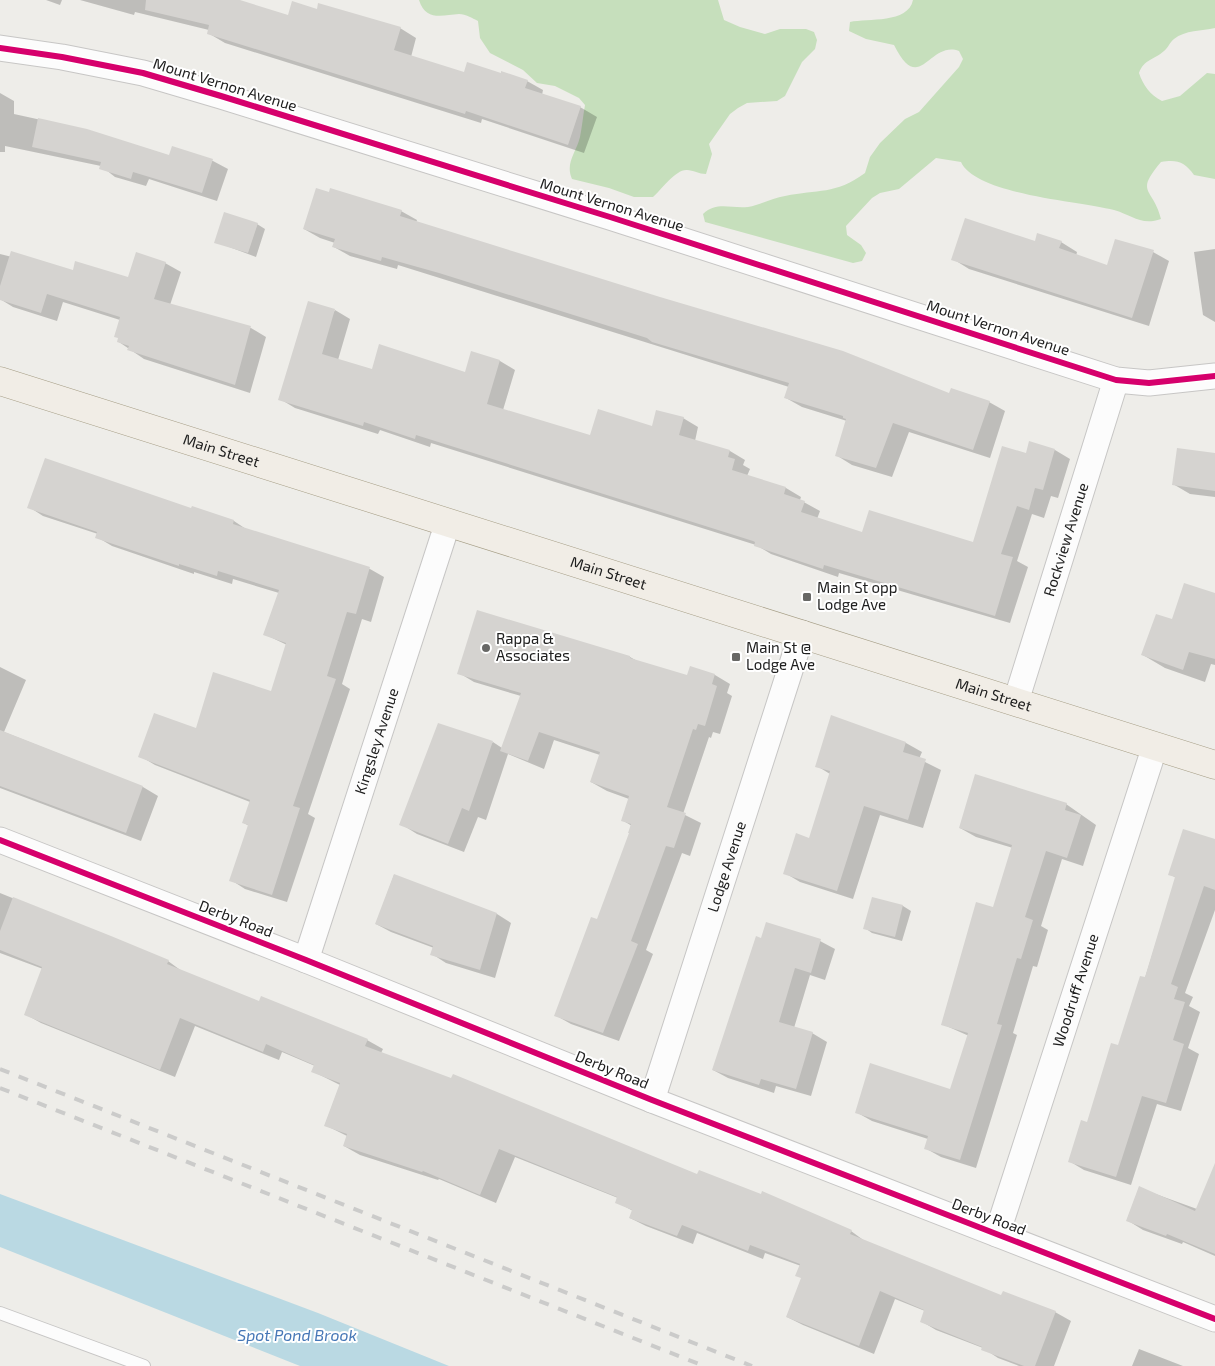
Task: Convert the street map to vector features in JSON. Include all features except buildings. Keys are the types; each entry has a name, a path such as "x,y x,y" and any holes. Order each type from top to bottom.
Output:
{"main road":[{"name":"Main Street","path":"0,380 1215,765"}],"street":[{"name":"Mount Vernon Avenue","path":"0,48 62,57 143,73 619,220 1019,347 1116,380 1150,383 1215,376"},
{"name":"Rockview Avenue","path":"1016,701 1116,380"},
{"name":"Kingsley Avenue","path":"306,960 448,522"},
{"name":"Lodge Avenue","path":"652,1100 802,633"},
{"name":"Woodruff Avenue","path":"997,1234 1155,746"},
{"name":"Derby Road","path":"0,840 306,960 652,1100 1215,1319"}],"lane":[{"path":"0,1313 144,1366"}],"green space":[{"path":"419,0 718,0 724,20 740,27 765,34 780,29 806,29 814,32 817,40 815,49 802,62 785,96 777,101 747,103 730,114 709,144 712,154 706,174 689,170 683,171 674,176 653,197 634,197 609,188 572,179 570,163 580,137 585,105 579,98 555,86 537,83 523,70 490,53 480,38 478,21 462,14 436,16 426,12"},
{"path":"913,0 1215,0 1215,28 1188,32 1178,36 1164,51 1146,62 1139,73 1148,89 1162,101 1180,96 1207,73 1215,74 1215,179 1194,175 1180,162 1161,162 1148,180 1147,186 1161,219 1142,221 1114,210 1055,200 1007,189 986,182 970,173 961,162 936,158 899,189 880,193 872,198 846,226 847,235 861,245 866,253 862,261 853,263 705,222 703,214 714,208 724,206 748,207 780,197 835,188 865,173 870,157 880,143 905,119 919,112 959,67 963,59 959,51 949,50 940,53 918,67 911,66 903,60 894,45 866,39 849,31 850,22 886,18 904,13 910,8"}],"water":[{"name":"Spot Pond Brook","path":"0,1194 318,1313 449,1366 300,1366 0,1247"}],"railway":[{"path":"0,1069 752,1366"},
{"path":"0,1088 704,1366"}],"cycle path":[{"path":"0,48 62,57 143,73 221,96 610,217 1116,380 1149,383 1215,376"},
{"path":"0,840 306,960 652,1100 1215,1319"}],"place":[{"name":"Main St opp Lodge Ave","path":"807,597"},
{"name":"Rappa & Associates","path":"486,648"},
{"name":"Main St @ Lodge Ave","path":"736,657"}]}
